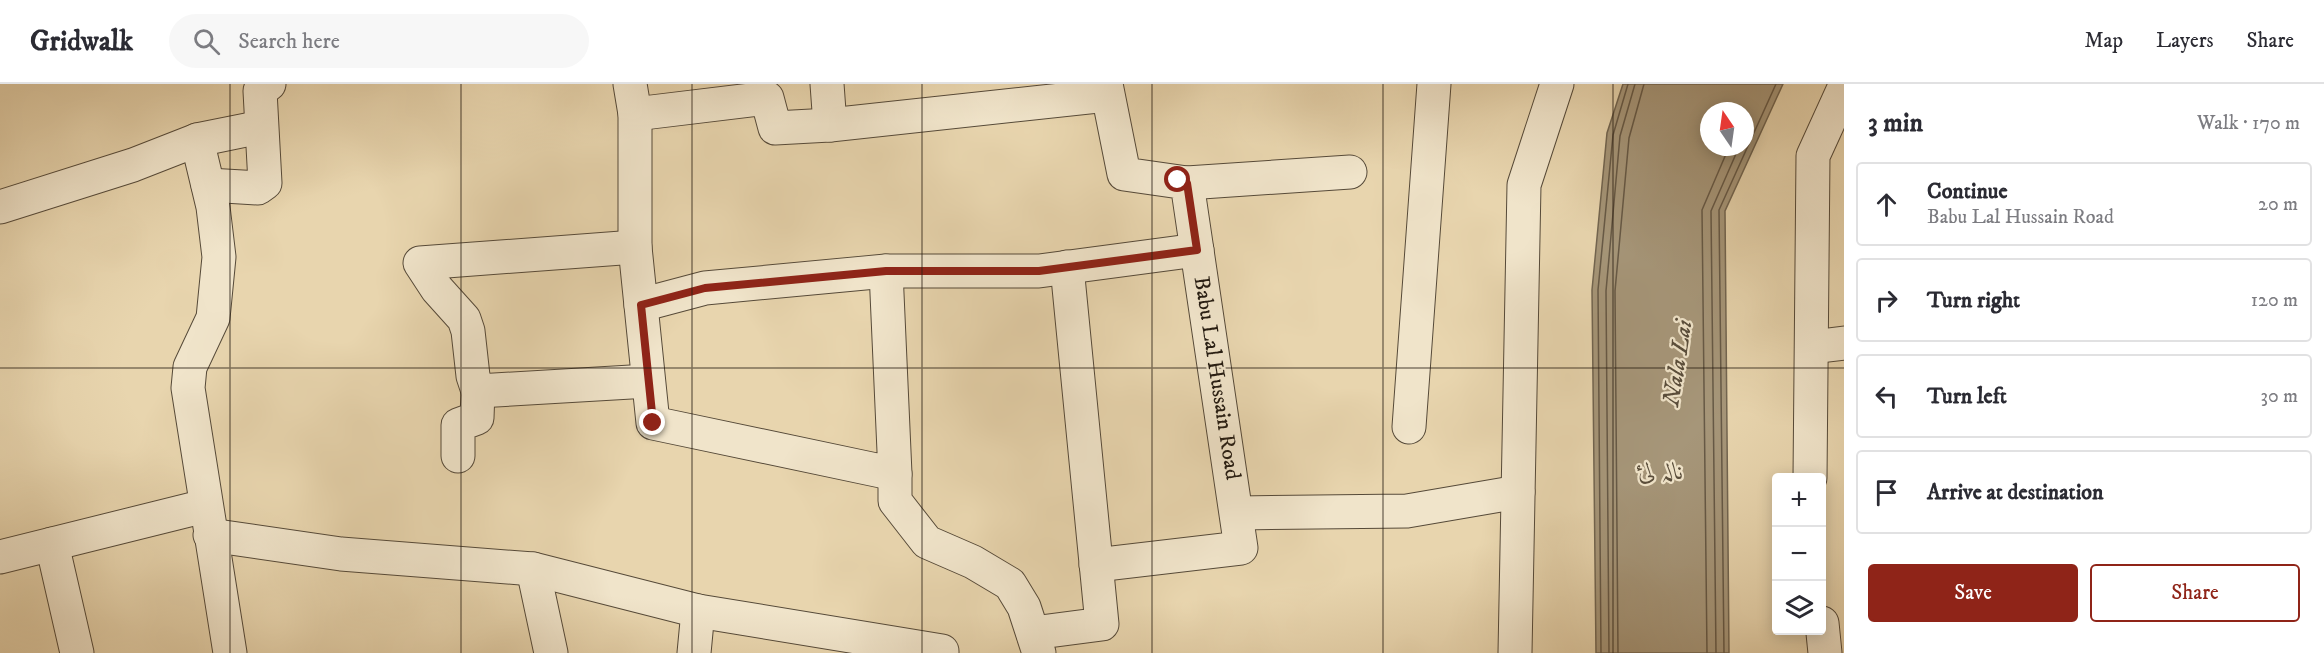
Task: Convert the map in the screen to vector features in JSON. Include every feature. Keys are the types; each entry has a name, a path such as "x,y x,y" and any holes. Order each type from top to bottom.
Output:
{"street":[{"path":"208,185 262,186 265,183 260,91 269,84"},
{"path":"827,84 830,125"},
{"path":"1409,427 1434,84"},
{"path":"1515,653 1524,185 1557,84"},
{"path":"1810,473 1812,347 1829,156 1844,88"},
{"path":"895,474 653,423 635,247 632,99 767,98 775,128 830,125 1107,90 1125,174 1187,183 1350,172"},
{"path":"0,207 133,165 197,141 261,127"},
{"path":"197,141 208,185 219,256 213,318 190,367 188,388 230,653"},
{"name":"Babu Lal Hussain Road","path":"1096,565 1241,548 1238,513 1187,183"},
{"path":"458,456 458,425 477,418 478,391 473,376 468,331 464,319 437,289 420,263 635,247"},
{"path":"641,305 705,288 886,271 1039,271 1197,250"},
{"path":"886,271 895,501 927,542 973,562 1010,584 1024,607 1036,643 1102,624 1067,267"},
{"path":"1812,347 1844,343"},
{"path":"478,391 648,381"},
{"path":"1238,513 1407,511 1518,492"},
{"path":"0,556 52,544 208,520 341,554 533,569 698,611 942,651 942,653"},
{"path":"52,544 77,653"},
{"path":"533,569 551,653"},
{"path":"694,653 698,611"},
{"path":"1823,635 1825,653"}],"water":[{"name":"نالہ لئ","path":"1623,84 1783,84 1754,148 1754,102 1700,102 1700,156 1750,156 1725,211 1729,653 1596,653 1592,290 1607,133"}],"route":[{"path":"653,423 641,305 705,288 886,271 1039,271 1197,250 1187,183 1178,180"}],"water label":[{"name":"Nala Lai","path":"1678,363"}]}
